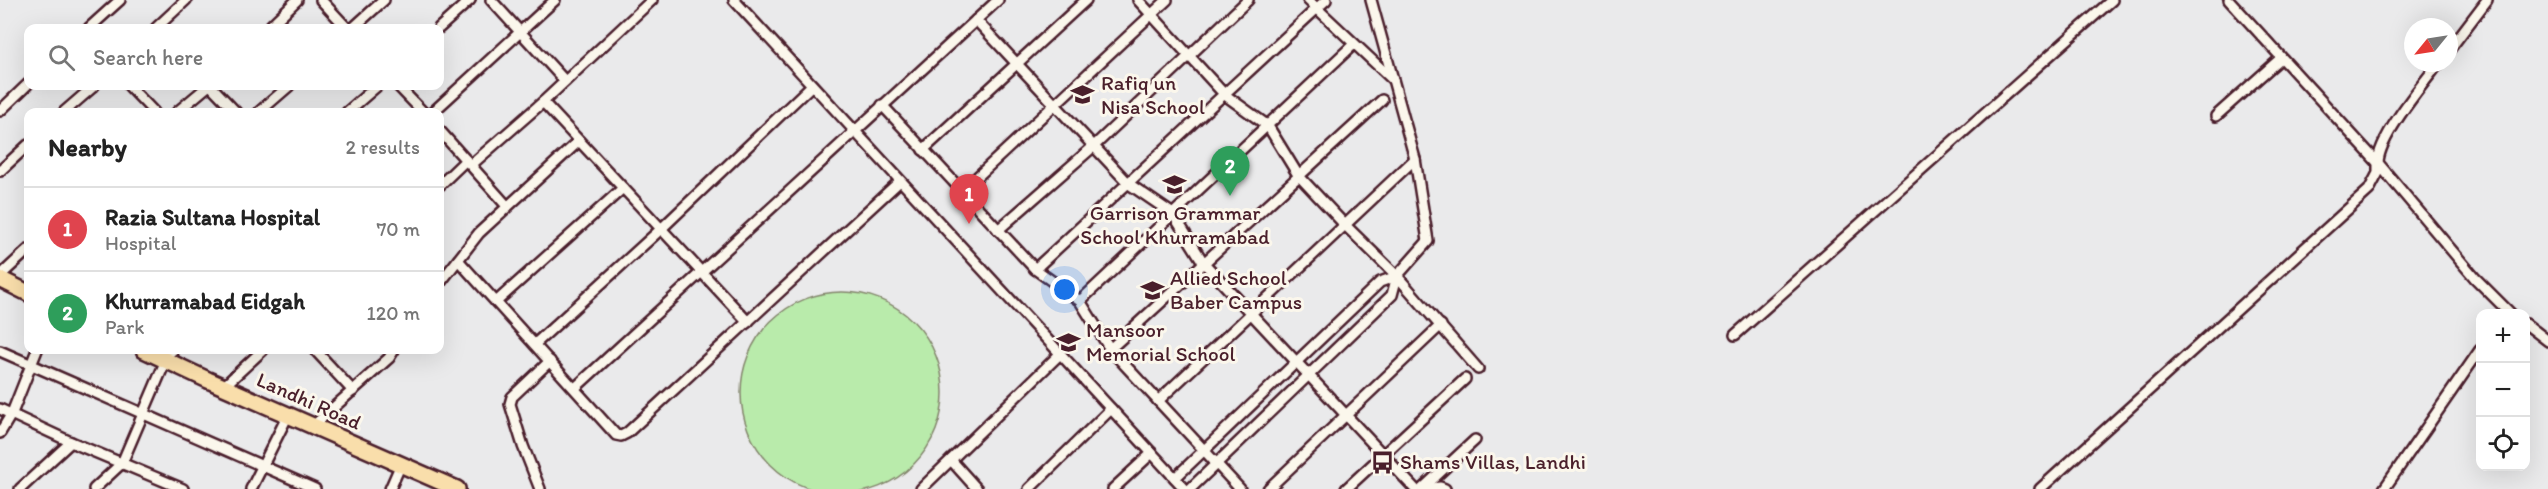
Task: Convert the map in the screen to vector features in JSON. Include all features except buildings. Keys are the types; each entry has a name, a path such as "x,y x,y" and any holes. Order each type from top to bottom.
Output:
{"main road":[{"path":"0,278 24,291"},
{"name":"Landhi Road","path":"167,356 223,387 457,489"}],"street":[{"path":"93,24 120,0"},
{"path":"160,24 186,0"},
{"path":"272,24 297,0"},
{"path":"321,0 343,24"},
{"path":"357,24 384,0"},
{"path":"443,24 470,0"},
{"path":"491,0 566,81"},
{"path":"437,108 555,0"},
{"path":"444,182 543,102 652,0"},
{"path":"734,0 1185,489"},
{"path":"575,388 998,0"},
{"path":"923,150 1086,0"},
{"path":"1138,0 1225,95 1268,126 1298,175 1397,276 1478,369"},
{"path":"962,191 1167,0"},
{"path":"998,230 1094,146 1248,0"},
{"path":"1308,0 1392,79"},
{"path":"1035,270 1326,0"},
{"path":"1190,489 1392,295 1397,276 1428,241 1415,159 1371,0"},
{"path":"1735,335 2112,0"},
{"path":"2229,0 2378,163 2475,278 2504,309"},
{"path":"2458,38 2487,0"},
{"path":"976,20 1129,184 1173,214 1203,262 1415,489"},
{"path":"1080,301 1354,44"},
{"path":"2216,116 2281,57"},
{"path":"2040,489 2369,189 2378,172 2380,148 2432,72"},
{"path":"535,344 812,86"},
{"path":"0,111 24,88"},
{"path":"69,108 89,90"},
{"path":"133,90 150,108"},
{"path":"182,108 205,90"},
{"path":"214,90 232,108"},
{"path":"264,108 284,90"},
{"path":"352,108 372,90"},
{"path":"402,90 419,108"},
{"path":"1110,349 1382,100"},
{"path":"543,102 748,322"},
{"path":"882,105 1035,270 1080,301 1110,349 1240,489"},
{"path":"444,135 507,206"},
{"path":"444,278 479,233 579,141"},
{"path":"0,171 24,149"},
{"path":"1158,401 1415,159"},
{"path":"458,260 616,435 621,436 748,322 900,180"},
{"path":"496,302 623,188"},
{"path":"0,278 24,254"},
{"path":"1175,478 1380,282 1397,276"},
{"path":"1268,489 1442,325"},
{"path":"2530,327 2548,341"},
{"path":"0,351 315,489"},
{"path":"0,433 12,413 35,354"},
{"path":"223,387 259,354"},
{"path":"319,354 353,391"},
{"path":"314,426 392,354"},
{"path":"921,489 1059,354"},
{"path":"94,489 122,463 167,356"},
{"path":"2384,489 2476,357"},
{"path":"540,489 510,404 512,397 550,361"},
{"path":"1346,489 1465,379"},
{"path":"0,409 122,463 169,487 183,489"},
{"path":"1029,489 1111,409"},
{"path":"251,489 288,415"},
{"path":"1424,489 1475,440"},
{"path":"20,489 71,442"},
{"path":"1113,489 1152,453"},
{"path":"951,460 977,489"},
{"path":"390,489 401,464"},
{"path":"1424,489 1440,487 1445,489"}],"green space":[{"path":"832,292 852,292 871,296 890,304 914,321 931,345 939,364 943,383 943,403 939,422 926,449 914,465 898,477 871,490 813,490 786,477 770,465 753,441 745,422 741,403 741,383 745,364 753,345 770,321 794,304 813,296"}],"place":[{"name":"Rafiq un Nisa School","path":"1083,95"},
{"name":"Garrison Grammar School Khurramabad","path":"1175,185"},
{"name":"Khurramabad Eidgah","path":"1230,196"},
{"name":"Razia Sultana Hospital","path":"969,224"},
{"name":"Allied School Baber Campus","path":"1152,290"},
{"name":"Mansoor Memorial School","path":"1068,342"},
{"name":"Shams Villas, Landhi","path":"1382,462"}]}
